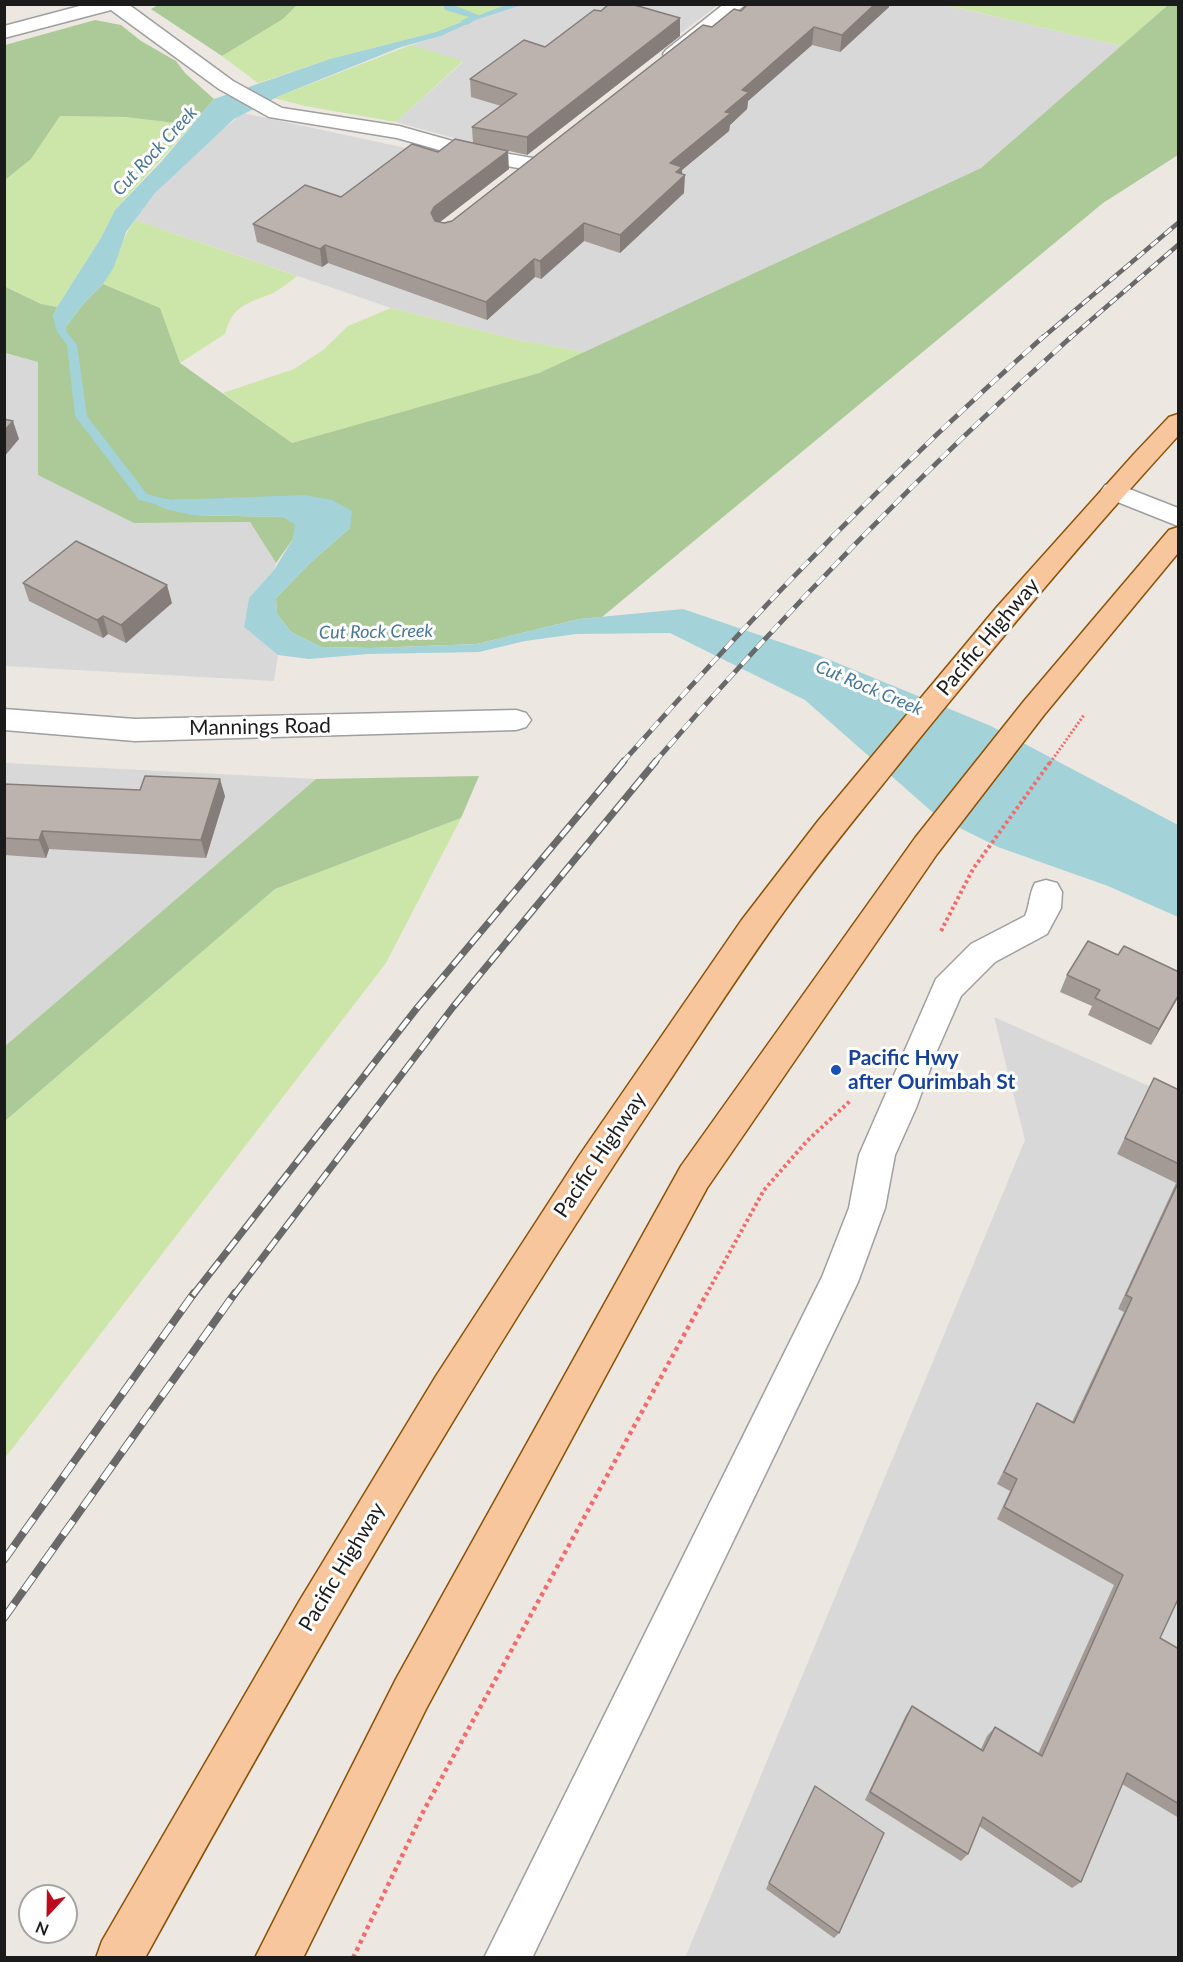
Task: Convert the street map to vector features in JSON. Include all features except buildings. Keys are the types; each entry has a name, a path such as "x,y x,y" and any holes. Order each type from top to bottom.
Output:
{"main road":[{"name":"Pacific Highway","path":"119,1958 341,1566 479,1339 559,1215 681,1035 782,890 844,811 957,672 1114,491 1179,422"},
{"path":"278,1958 411,1694 694,1177 926,846 1034,708 1179,537"}],"street":[{"path":"4,32 113,4 226,85 276,113 399,132 478,154 530,164"},
{"path":"662,63 737,4"},
{"path":"513,178 549,150"},
{"path":"1114,491 1179,518"},
{"name":"Mannings Road","path":"4,719 135,730 516,720"},
{"path":"507,1958 839,1282 867,1208 877,1155 948,988 983,953 1036,925 1045,909 1046,892"}],"path":[{"path":"936,941 973,869 1075,728"},
{"path":"353,1958 424,1810 764,1190 807,1141 852,1099"}],"shaded area":[{"path":"522,5 718,5 535,144 497,150 396,122 463,62 411,45"},
{"path":"764,5 945,5 1121,46 981,168 585,352 518,340 391,308 135,220 155,193 197,151 243,113 420,151 417,238 447,246"},
{"path":"4,353 38,362 134,523 250,522 276,563 274,570 249,598 244,627 278,655 274,681 5,666"},
{"path":"5,763 316,779 5,1046"},
{"path":"994,1017 1178,1099 1178,1957 685,1958 1025,1140"}],"green space":[{"path":"160,4 297,5 283,19 222,56 151,9"},
{"path":"297,5 505,5 436,32 330,59 258,83 222,56 283,19"},
{"path":"946,5 1168,5 1121,46"},
{"path":"1168,5 1178,5 1178,155 1103,203 602,617 579,619 477,644 372,648 321,647 291,632 277,614 276,598 310,563 350,528 237,499 145,498 192,515 284,517 296,525 293,539 276,563 250,522 134,523 38,475 38,362 5,353 4,286 41,304 57,307 53,317 62,332 84,303 103,284 160,308 180,363 292,443 539,373 981,168"},
{"path":"95,20 121,25 141,41 176,61 185,73 214,99 192,125 125,117 60,116 31,159 5,180 5,45"},
{"path":"411,45 463,61 396,122 305,106 274,98"},
{"path":"60,116 125,117 192,125 115,210 101,238 57,307 41,304 5,286 4,180 31,159"},
{"path":"135,220 297,276 276,291 242,306 232,316 225,334 180,363 160,308 103,284"},
{"path":"391,308 518,340 585,352 539,373 292,443 223,393 294,369 323,350 348,326"},
{"path":"479,776 461,818 275,889 5,1121 5,1046 316,779"},
{"path":"461,818 386,963 5,1458 5,1121 275,889"}],"water":[{"path":"505,5 522,5 476,20 441,36 401,47 279,96 234,119 155,193 126,232 114,267 103,284 84,303 62,332 53,317 57,307 101,238 115,210 162,161 214,99 330,59 436,32"},
{"path":"305,495 332,500 352,511 350,528 310,563 276,598 277,614 291,632 321,647 372,648 477,644 579,619 683,609 818,655 991,726 1178,825 1178,917 1108,886 998,847 938,817 805,700 670,633 576,634 525,641 479,652 368,654 309,659 278,655 244,627 249,598 274,570 293,539 295,525 284,517 192,515 165,509 143,497 171,500"}],"waterway":[{"name":"Cut Rock Creek","path":"447,4 448,8 477,16 464,23"},
{"name":"Cut Rock Creek","path":"63,315 59,321 62,332 72,345 81,416 143,497 162,502"}],"railway":[{"path":"1041,339 1178,223"},
{"path":"1069,339 1178,245"},
{"path":"622,763 722,652 826,544 987,387 1043,337"},
{"path":"654,763 804,597 908,491 1071,337"},
{"path":"193,1295 417,1008 624,761"},
{"path":"234,1295 453,1007 656,761"},
{"path":"4,1560 194,1293"},
{"path":"4,1618 235,1293"}],"place":[{"name":"Pacific Hwy after Ourimbah St","path":"836,1070"}]}
